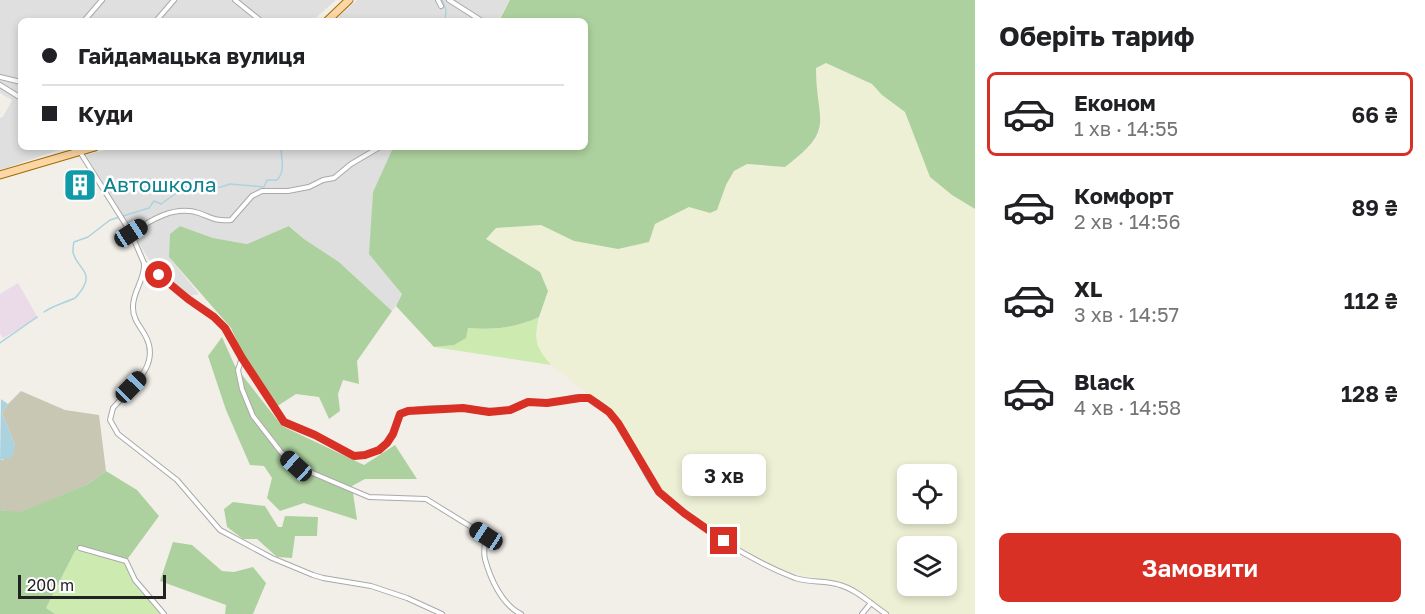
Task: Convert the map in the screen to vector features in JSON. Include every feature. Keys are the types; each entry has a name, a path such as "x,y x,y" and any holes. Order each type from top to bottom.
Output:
{"main road":[{"path":"330,18 349,0"},
{"path":"0,175 74,151"}],"street":[{"path":"87,18 102,0"},
{"path":"159,18 174,0"},
{"path":"235,0 257,18"},
{"path":"438,0 441,6"},
{"path":"449,0 477,18"},
{"path":"0,77 18,81"},
{"path":"0,85 18,96"},
{"path":"131,233 150,221 184,210 219,221 231,220 252,196 262,190 288,191 309,187 333,178 375,150"},
{"path":"74,151 131,233 144,263 145,274 132,306 135,322 149,345 150,359 146,371 110,414 110,420 118,434 177,480 220,530 272,558 312,574 371,586 407,598 442,614"},
{"path":"144,263 225,328 284,422 315,435 354,456 379,450 393,434 400,414 408,411 463,408 500,411 510,410 528,402 547,403 589,398 609,412 618,423 652,483 684,513 713,534 755,559 795,578 810,582 838,584 854,591 886,614"},
{"path":"242,358 238,370 253,416 280,452 296,466 369,498 426,499 486,536 484,557 493,580 502,598 521,614"},
{"path":"80,548 126,561 135,580 164,614"},
{"path":"862,614 871,603"}],"shaded area":[{"path":"0,0 336,0 315,18 18,18 18,150 59,150 0,170 0,118 3,117 12,100 0,93"},
{"path":"357,0 510,0 500,18 337,18"},
{"path":"826,63 872,84 882,95 905,112 910,125 952,195 975,209 975,614 890,614 851,585 788,572 744,551 661,489 615,415 551,365 541,353 536,343 540,272 486,239 496,228 541,225 574,241 618,249 649,242 655,224 689,207 710,213 717,210 734,171 747,164 766,167 798,158 815,141 821,127 816,68"},
{"path":"105,150 393,150 373,192 372,219 402,294 392,311 339,262 304,239 290,226 247,244 213,238 180,226 169,257 199,294 189,296 171,283 151,263 86,155"},
{"path":"18,283 38,318 3,338 0,333 0,294"},
{"path":"21,391 65,410 99,415 106,471 88,484 21,513 0,510 0,460 3,460 15,445 2,413"}],"green space":[{"path":"510,0 975,0 975,209 952,195 930,177 905,112 882,95 872,84 826,63 816,68 820,113 818,133 812,143 785,167 747,164 734,171 717,210 710,213 689,207 655,224 649,242 618,249 574,241 541,225 496,228 486,239 540,272 548,291 539,317 522,324 505,327 468,328 466,338 454,345 434,347 396,306 402,294 369,254 373,192 392,150 588,150 588,18 501,18"},
{"path":"180,226 213,238 247,244 289,226 339,262 392,311 357,361 359,384 343,380 338,394 340,411 329,419 319,397 296,394 276,407 246,361 231,328 169,257 170,234"},
{"path":"539,317 537,342 551,365 434,347 454,345 468,328 504,327"},
{"path":"222,337 235,366 282,426 364,465 395,445 417,479 365,479 352,486 357,520 304,503 280,511 267,498 272,478 264,466 250,465 226,410 208,356"},
{"path":"106,471 137,490 159,516 126,561 80,548 75,551 46,608 55,614 0,614 0,510 21,512 88,484"},
{"path":"233,502 265,506 278,527 282,527 285,516 318,517 317,536 295,536 292,558 277,557 257,539 243,539 227,527 224,509"},
{"path":"173,542 192,545 222,571 234,572 253,567 266,583 253,614 225,614 226,605 160,581"},
{"path":"80,548 126,561 135,580 164,614 55,614 46,608 75,551"}],"water":[{"path":"1,399 8,404 2,413 15,445 12,457 0,460"}],"waterway":[{"path":"442,0 446,10 445,18"},
{"path":"44,312 76,297 85,284 85,274 73,252 74,242 88,237 110,220 149,208 154,201 161,204 175,194 176,190 185,186 188,188 221,187 230,184 264,187 267,180 277,180 280,176 281,150"},
{"path":"0,343 37,317"}],"place":[{"name":"Автошкола","path":"80,185"}],"route":[{"path":"159,275 225,328 284,422 315,435 339,449 354,456 379,450 393,434 400,414 408,411 463,408 489,412 510,410 528,402 547,403 589,398 609,412 618,423 659,492 724,541"}]}
